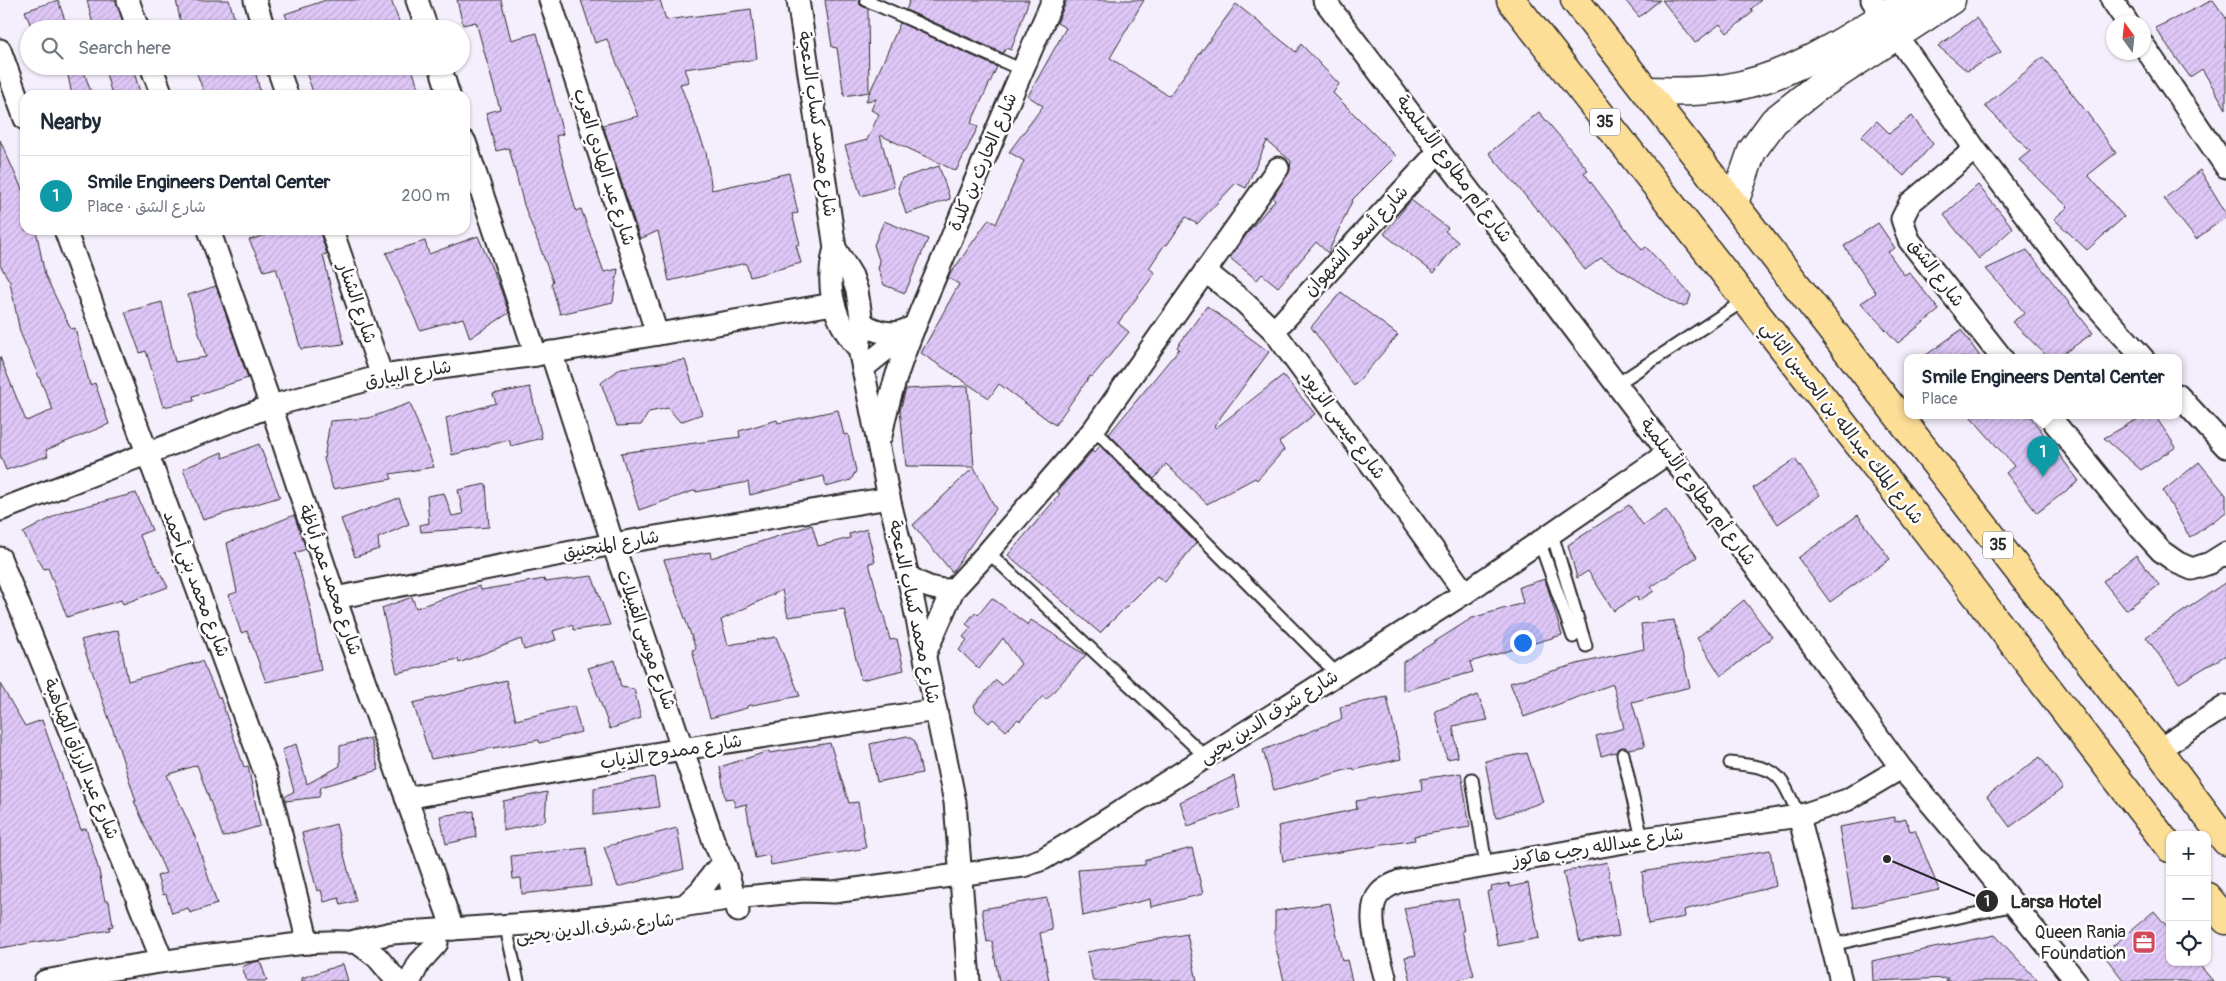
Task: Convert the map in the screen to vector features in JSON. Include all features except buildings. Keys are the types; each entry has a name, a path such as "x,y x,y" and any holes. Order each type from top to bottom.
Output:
{"highway":[{"name":"شارع الملك عبدالله بن الحسين الثاني","path":"1512,0 2070,715 2166,843"},
{"name":"35","path":"1575,0 2158,750 2226,841"},
{"path":"2211,902 2226,920"}],"street":[{"path":"128,0 135,20"},
{"path":"255,0 261,20"},
{"path":"417,0 424,20"},
{"name":"شارع عبد الهادي العرب","path":"550,0 657,334"},
{"name":"شارع محمد كساب الدعجة","path":"798,0 835,248 830,276 833,304 843,328 861,358"},
{"name":"شارع الحارث بن كلدة","path":"879,446 887,409 915,326 1053,0"},
{"name":"شارع أم مطاوع الأسلمية","path":"1324,0 1766,581 1901,768 2076,981"},
{"path":"1646,91 1684,92 1713,90 1755,81 1808,60 1909,0"},
{"path":"1734,203 1752,151 1774,121 1816,88 1883,17 1951,0"},
{"path":"2112,0 2122,15"},
{"path":"1883,17 1976,149 2088,297 2139,354"},
{"path":"0,50 20,105"},
{"path":"2151,56 2226,167"},
{"path":"155,75 160,90"},
{"path":"280,75 285,90"},
{"path":"443,75 447,90"},
{"name":"شارع الشق","path":"1976,149 1910,203 1902,219 1904,229 1914,247 1999,354"},
{"name":"شارع أسعد الشهوان","path":"1274,331 1439,151"},
{"name":"شارع موسى القبيلات","path":"470,155 613,544 714,842 729,906"},
{"path":"925,654 953,590 1094,428 1278,168"},
{"name":"شارع محمد بني أحمد","path":"67,235 267,778 308,943"},
{"name":"شارع محمد عمر أباظة","path":"211,235 271,406 335,598 454,929"},
{"name":"شارع الشنار","path":"334,235 382,376"},
{"name":"شارع محمد كساب الدعجة","path":"835,248 852,276 857,291 862,323 861,358 889,498 925,654 955,802 969,981"},
{"name":"شارع عيسى الزيود","path":"1205,272 1244,302 1274,331 1465,593"},
{"name":"شارع البيارق","path":"0,510 271,406 382,376 544,353 833,304"},
{"path":"862,323 882,333 894,334 915,326"},
{"name":"شارع الحارث بن كلدة","path":"861,358 915,326"},
{"name":"شارع الحارث بن كلدة","path":"868,389 899,355 915,326"},
{"path":"2182,399 2226,447"},
{"path":"2052,419 2141,529 2171,559 2192,569 2210,563 2226,553"},
{"name":"شارع شرف الدين يحيى","path":"400,939 454,929 507,932 621,927 729,906 764,895 814,891 834,892 1023,866 1043,858 1465,593 1668,454"},
{"name":"شارع المنجنيق","path":"335,598 613,544 889,498"},
{"name":"شارع عبد الرزاق الهباهبة","path":"0,558 162,960"},
{"path":"908,576 931,588 953,590"},
{"path":"2158,750 2226,706"},
{"name":"شارع ممدوح الذياب","path":"406,798 682,749 936,710"},
{"name":"شارع عبدالله رجب هاكوز","path":"1386,981 1373,925 1373,904 1378,894 1386,887 1400,881 1642,839 1799,816 1847,800 1901,768"},
{"path":"1799,816 1841,981"},
{"path":"684,906 720,869 764,895"},
{"name":"شارع شرف الدين يحيى","path":"45,981 137,973 162,960 308,943 355,941 379,934 400,939 437,943 684,906 729,906 815,901 834,892"},
{"path":"392,974 400,939"},
{"path":"355,941 372,953 392,974"},
{"path":"410,981 419,963 437,943"}],"lane":[{"path":"866,0 1022,70"},
{"path":"1617,384 1745,300"},
{"path":"1094,428 1337,674"},
{"path":"1546,539 1573,637"},
{"path":"1546,539 1586,646"},
{"path":"988,552 1206,757"},
{"path":"1623,754 1642,839"},
{"path":"1730,763 1760,766 1774,771 1786,788 1799,816"},
{"path":"1472,779 1486,865"},
{"path":"1831,945 2015,905"},
{"path":"507,932 518,981"}],"place":[{"name":"Smile Engineers Dental Center","path":"2043,477"},
{"name":"Larsa Hotel","path":"1887,859"},
{"name":"Queen Rania Foundation","path":"2144,942"}]}
